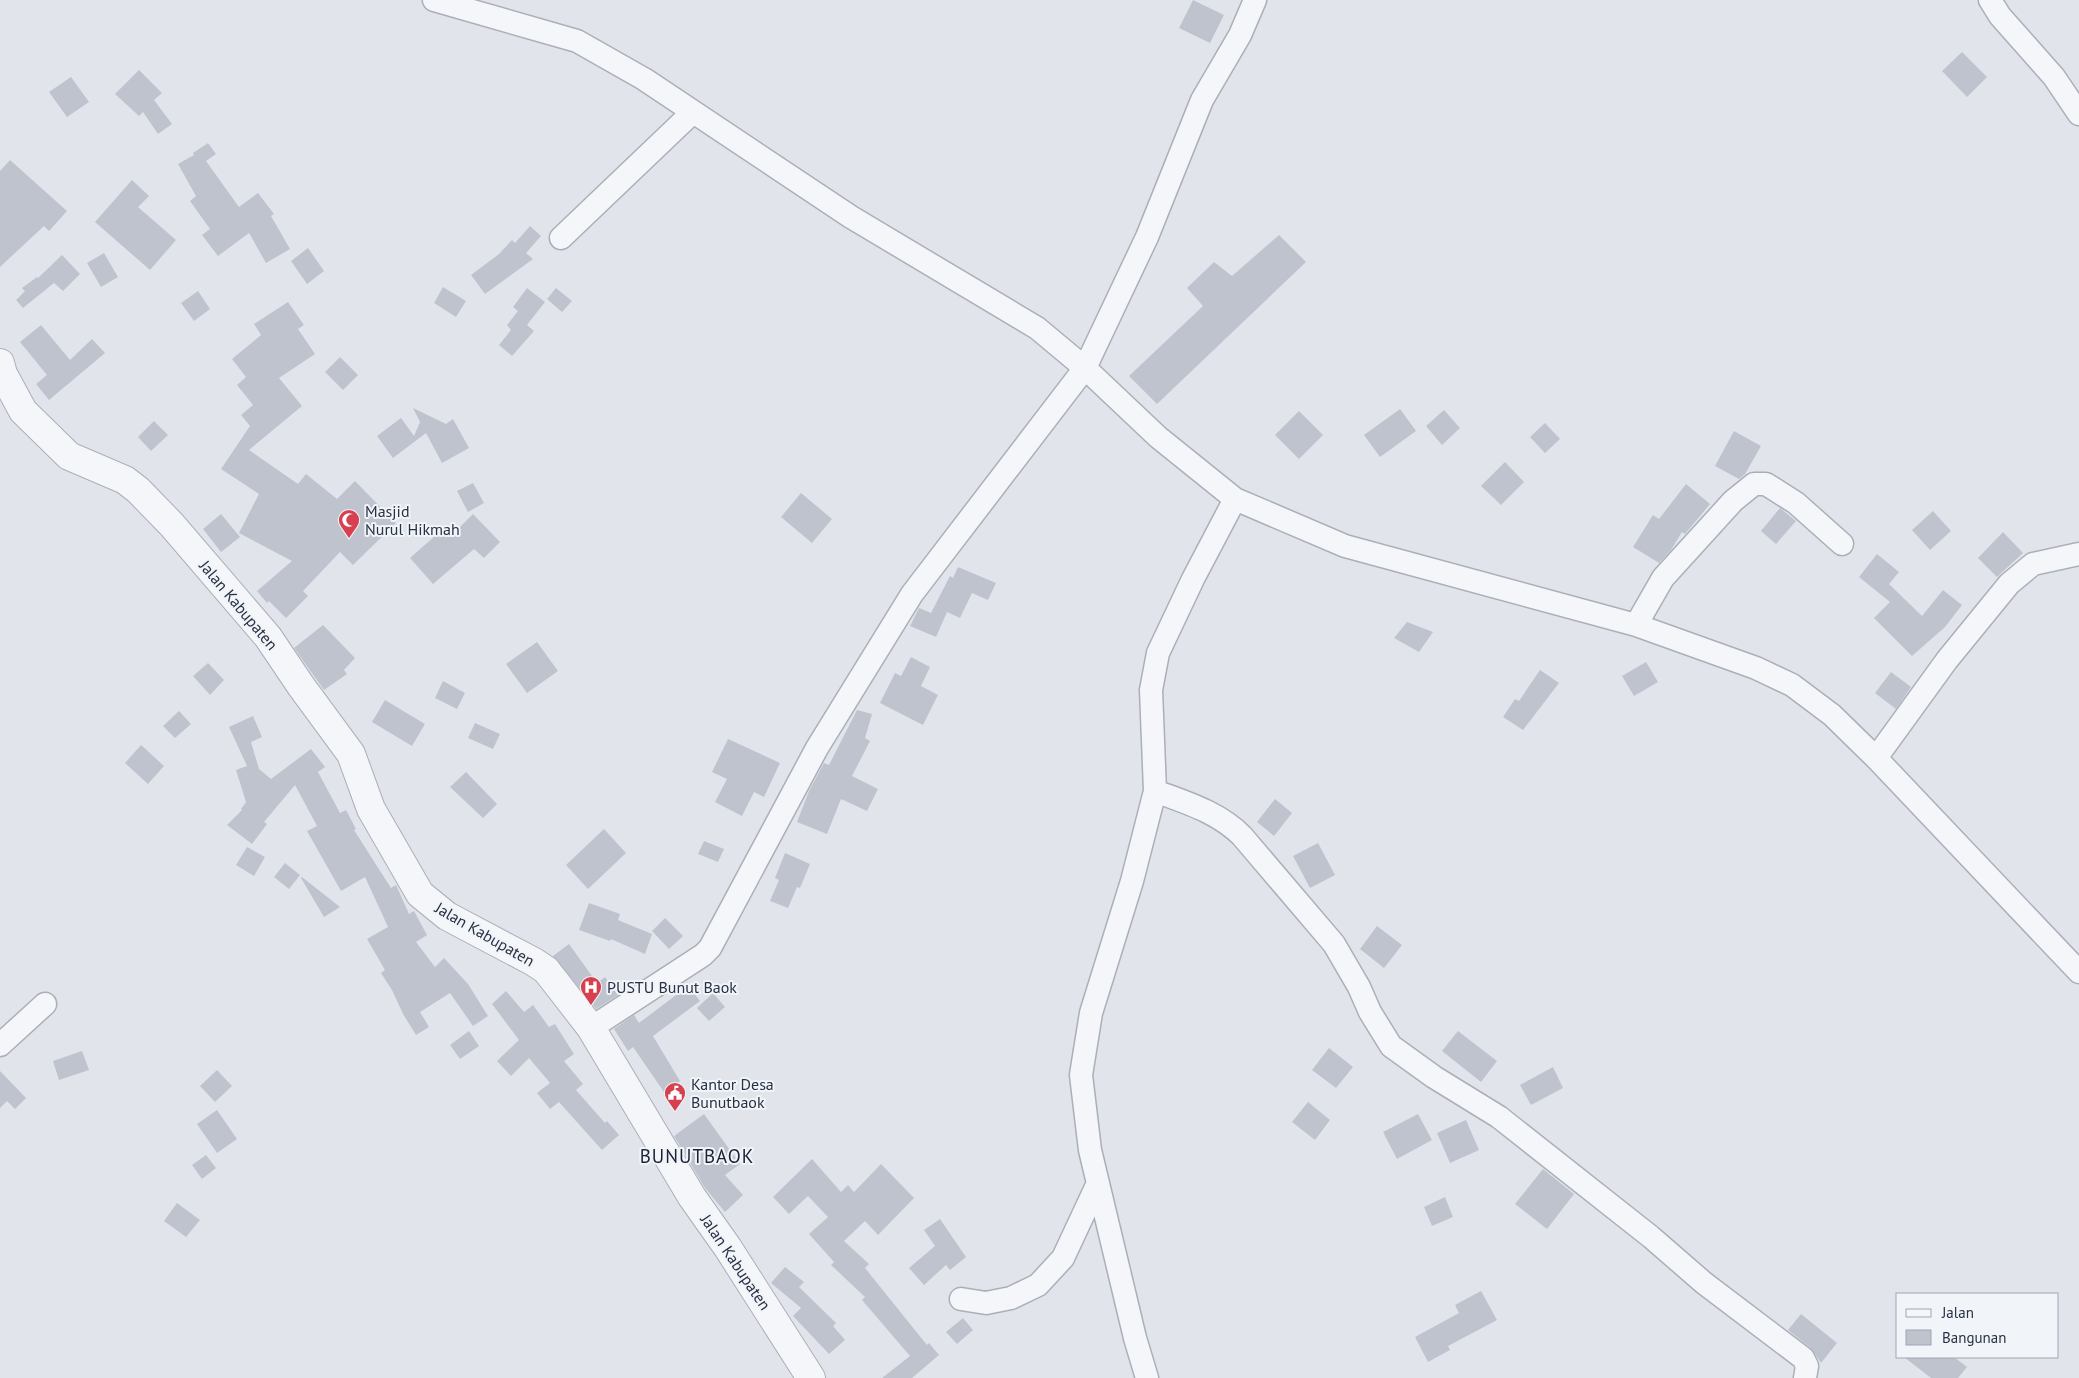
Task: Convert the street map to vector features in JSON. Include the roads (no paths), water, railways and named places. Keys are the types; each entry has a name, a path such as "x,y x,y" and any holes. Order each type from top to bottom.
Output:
{"street":[{"path":"434,0 577,41 644,79 851,217 1037,328 1085,368 1158,437 1236,499 1345,546 1636,625 1756,668 1792,685 1832,715 1876,758 2079,972"},
{"path":"591,1028 703,955 710,948 817,748 912,594 1085,368 1147,237 1202,100 1240,35 1255,0"},
{"path":"1990,0 2000,16 2054,77 2079,114"},
{"path":"561,238 693,112"},
{"name":"Jalan Kabupaten","path":"0,363 23,411 69,456 125,480 138,490 172,525 268,637 351,754 371,809 420,894 448,916 540,966 557,984 591,1028 692,1197 728,1248 810,1378"},
{"path":"1636,625 1663,578 1733,501 1754,484 1766,484 1796,503 1842,544"},
{"path":"1147,1378 1135,1338 1090,1150 1081,1075 1091,1013 1132,881 1156,791 1151,690 1158,653 1193,579 1236,499"},
{"path":"1876,758 1947,660 2009,584 2033,564 2079,554"},
{"path":"1156,791 1216,815 1242,836 1334,944 1359,987 1370,1012 1391,1046 1434,1077 1499,1117 1651,1237 1704,1283 1803,1358 1807,1366 1805,1378"},
{"path":"0,1045 46,1004"},
{"path":"961,1299 986,1303 1011,1298 1038,1285 1063,1258 1098,1183"}],"place":[{"name":"Masjid Nurul Hikmah","path":"349,539"},
{"name":"PUSTU Bunut Baok","path":"591,1006"},
{"name":"Kantor Desa Bunutbaok","path":"675,1112"}],"district":[{"name":"BUNUTBAOK","path":"697,1156"}]}
